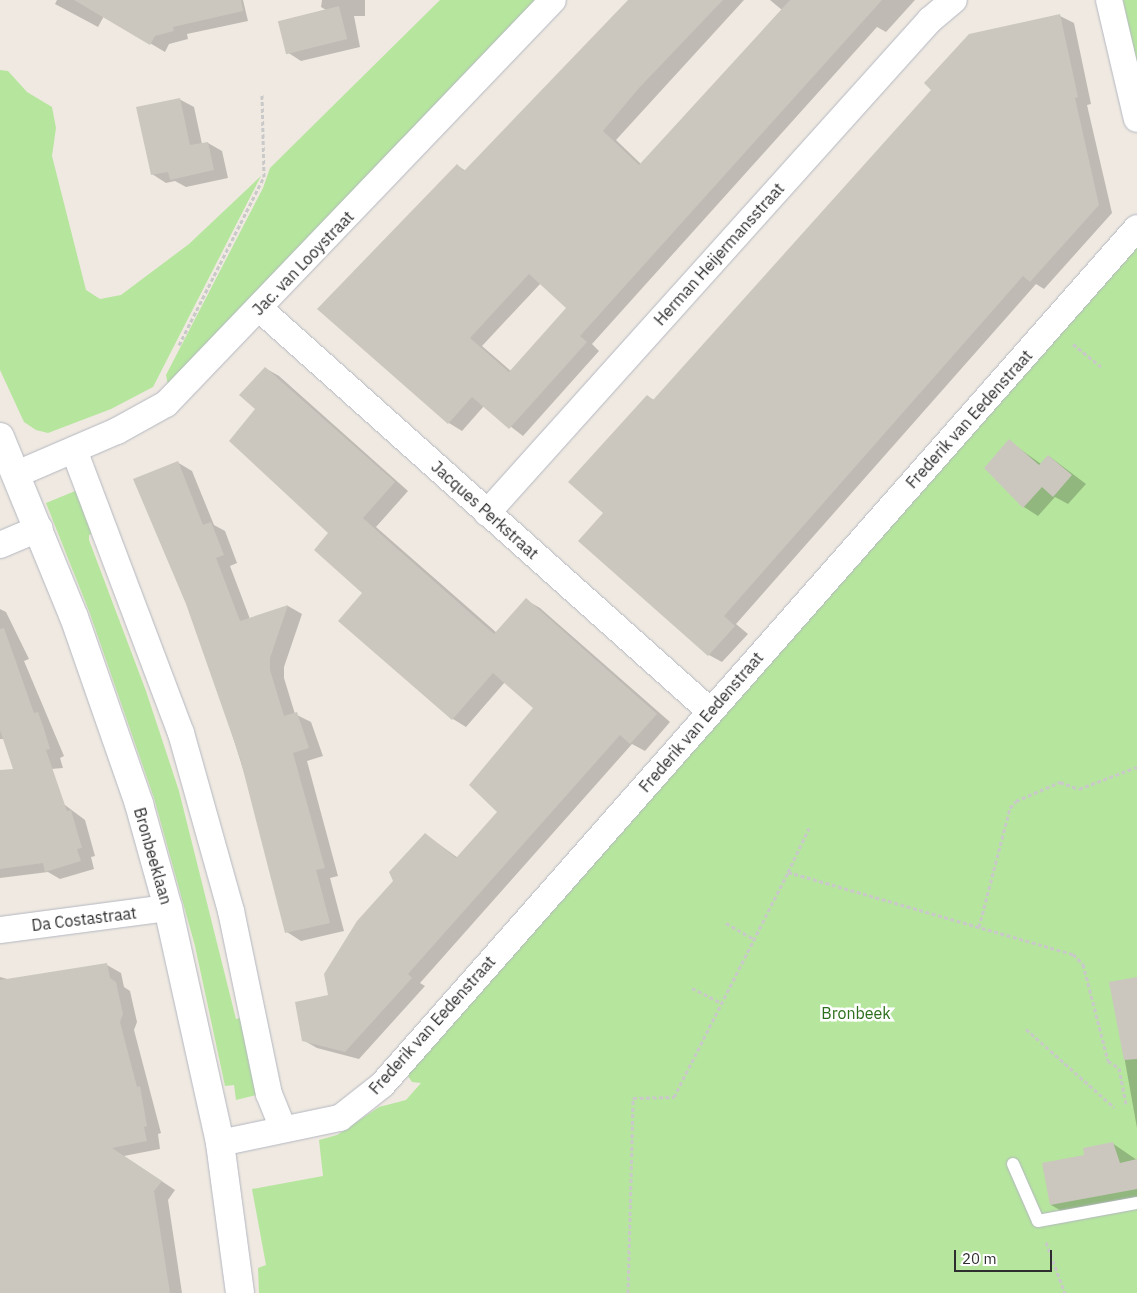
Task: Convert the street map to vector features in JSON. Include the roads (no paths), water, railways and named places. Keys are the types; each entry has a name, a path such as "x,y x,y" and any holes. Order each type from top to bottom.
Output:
{"street":[{"name":"Jac. van Looystraat","path":"17,474 74,450 166,404 260,309 552,0"},
{"name":"Herman Heijermansstraat","path":"487,513 930,20 954,0"},
{"path":"1110,0 1137,119"},
{"name":"Frederik van Eedenstraat","path":"220,1143 340,1118 382,1085 1137,228"},
{"name":"Jacques Perkstraat","path":"260,309 710,711"},
{"name":"Bronbeeklaan","path":"0,437 40,528 106,706 139,804 168,908 220,1143 240,1293"},
{"path":"74,450 182,732 231,911 269,1094 283,1129"},
{"path":"0,545 40,528"},
{"name":"Da Costastraat","path":"0,930 168,908"}],"lane":[{"path":"1013,1164 1038,1221 1137,1202"}],"park label":[{"name":"Bronbeek","path":"856,1013"}]}
